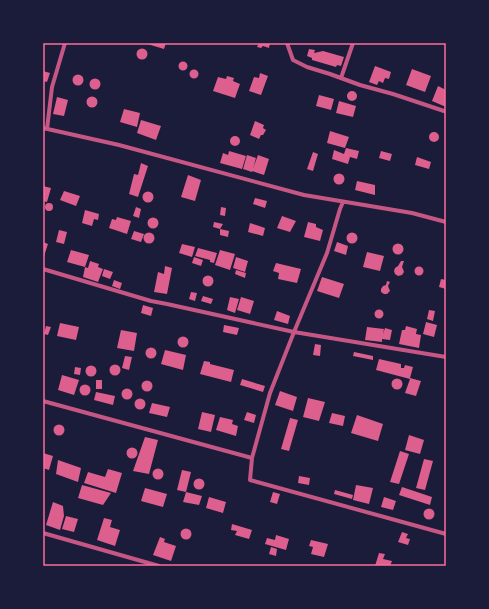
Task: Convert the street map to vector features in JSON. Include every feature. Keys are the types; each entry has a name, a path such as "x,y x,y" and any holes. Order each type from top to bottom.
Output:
{"street":[{"path":"65,43 52,87 45,129 119,145 304,194 412,213 446,222"},
{"path":"287,43 293,60 307,67 444,111"},
{"path":"340,78 353,43"},
{"path":"343,202 327,253 270,393 252,458 250,480 446,534"},
{"path":"43,269 151,302 294,332 446,357"},
{"path":"43,401 252,458"},
{"path":"43,533 159,566"}],"building":[{"path":"144,43 166,43 164,49"},
{"path":"259,43 270,43 269,48 263,46 261,48 257,47"},
{"path":"140,49 144,49 146,50 146,58 140,59 137,56 137,52"},
{"path":"309,49 315,50 314,53 323,51 344,57 341,66 337,65 336,67 312,60 312,58 307,56"},
{"path":"183,61 188,66 183,71 178,66"},
{"path":"375,66 391,72 389,79 385,78 383,83 379,81 377,85 369,82"},
{"path":"412,69 431,76 425,92 406,85"},
{"path":"192,70 196,70 198,74 196,78 192,78 190,76 190,72"},
{"path":"43,71 50,73 47,82 43,81"},
{"path":"260,73 268,76 261,95 249,91 254,77 259,78"},
{"path":"76,75 80,75 82,76 82,84 76,85 73,82 73,78"},
{"path":"227,76 234,78 233,81 240,84 235,98 213,91 218,77 226,79"},
{"path":"93,79 97,79 99,80 99,88 93,89 90,86 90,82"},
{"path":"438,86 446,90 446,107 432,101"},
{"path":"350,91 354,91 356,92 356,100 350,101 347,98 347,94"},
{"path":"319,95 334,99 331,110 316,106"},
{"path":"57,97 68,100 64,116 53,114"},
{"path":"90,97 94,97 96,98 96,106 90,107 87,104 87,100"},
{"path":"339,101 356,106 353,117 336,113"},
{"path":"124,109 140,113 137,127 120,122"},
{"path":"141,120 161,126 156,140 137,133"},
{"path":"255,121 264,125 263,128 266,130 259,139 250,135"},
{"path":"330,131 349,137 345,148 327,143"},
{"path":"432,132 436,132 439,137 436,142 432,142 429,139 429,135"},
{"path":"235,136 240,141 235,146 230,141"},
{"path":"346,148 359,151 357,159 350,157 348,164 332,159 334,150 344,154"},
{"path":"229,151 246,156 242,169 220,163 223,153 228,155"},
{"path":"381,151 392,154 390,161 379,158"},
{"path":"313,152 318,154 313,171 307,169"},
{"path":"247,155 256,158 252,172 243,169"},
{"path":"258,155 269,159 264,175 252,171"},
{"path":"417,157 431,162 429,169 415,165"},
{"path":"141,163 148,166 138,197 129,194 134,174 138,175"},
{"path":"337,174 341,174 343,175 343,183 337,184 334,181 334,177"},
{"path":"188,175 201,180 195,201 181,197"},
{"path":"357,181 375,185 375,195 355,190"},
{"path":"43,186 51,188 47,202 43,201"},
{"path":"64,191 80,196 76,206 60,200"},
{"path":"148,191 152,193 154,197 152,201 148,203 144,201 142,197 144,193"},
{"path":"255,198 267,201 265,208 253,204"},
{"path":"47,203 51,203 53,207 51,211 47,211 45,209 45,205"},
{"path":"136,207 141,209 139,218 133,216"},
{"path":"221,207 226,208 225,216 220,215"},
{"path":"85,210 99,214 98,220 94,219 92,226 82,223"},
{"path":"282,216 296,221 290,232 277,228"},
{"path":"117,217 131,221 127,234 109,228 112,219 116,220"},
{"path":"151,218 155,218 157,219 157,227 151,228 148,225 148,221"},
{"path":"214,222 223,224 220,229 213,227"},
{"path":"308,222 316,224 316,227 323,230 320,241 304,237"},
{"path":"250,223 265,228 263,236 248,232"},
{"path":"220,229 229,231 228,237 220,235"},
{"path":"59,230 67,232 64,244 56,242"},
{"path":"134,231 144,234 141,242 131,239"},
{"path":"147,233 151,233 153,234 153,242 147,243 144,240 144,236"},
{"path":"350,233 354,233 356,234 356,242 350,243 347,240 347,236"},
{"path":"43,242 48,244 43,259"},
{"path":"337,242 348,246 346,255 334,251"},
{"path":"182,244 195,247 192,257 179,253"},
{"path":"396,244 400,244 402,245 402,253 396,254 393,251 393,247"},
{"path":"198,248 217,253 214,263 210,262 210,260 195,256"},
{"path":"71,250 89,255 85,267 67,262"},
{"path":"220,250 235,254 230,270 215,265"},
{"path":"367,252 384,256 380,271 363,267"},
{"path":"194,257 203,260 201,266 192,263"},
{"path":"236,257 248,261 245,272 233,268"},
{"path":"90,261 99,264 98,267 103,269 98,282 83,277 85,267 88,268"},
{"path":"401,261 404,261 402,267 404,272 402,275 398,276 394,271"},
{"path":"276,263 301,269 297,283 278,279 279,273 273,271"},
{"path":"165,266 172,268 167,294 154,292 158,272 164,274"},
{"path":"419,266 424,271 419,276 414,271"},
{"path":"104,269 113,272 110,279 102,276"},
{"path":"236,270 246,273 245,278 235,274"},
{"path":"206,276 210,276 212,277 212,285 206,286 203,283 203,279"},
{"path":"322,277 344,284 339,298 317,291"},
{"path":"441,279 446,280 446,289 439,287"},
{"path":"114,280 122,283 120,289 112,286"},
{"path":"387,281 390,282 388,286 390,291 387,294 384,294 381,292 381,289 386,285"},
{"path":"191,292 197,293 195,301 189,299"},
{"path":"203,296 213,299 211,304 201,301"},
{"path":"230,297 239,299 235,313 227,310"},
{"path":"241,297 254,301 250,314 237,310"},
{"path":"143,305 153,308 151,316 141,313"},
{"path":"377,310 381,310 383,314 381,318 377,318 375,316 375,312"},
{"path":"429,310 435,311 433,321 427,319"},
{"path":"277,311 290,316 288,324 274,320"},
{"path":"426,322 437,325 434,337 423,334"},
{"path":"60,323 79,327 76,340 57,336"},
{"path":"224,325 239,328 237,335 223,332"},
{"path":"46,326 51,327 48,335 44,334"},
{"path":"406,326 417,329 416,334 421,335 419,348 399,344 402,330 405,330"},
{"path":"367,327 384,329 383,334 385,328 392,330 390,340 382,339 382,342 365,340"},
{"path":"121,330 137,333 134,351 117,348"},
{"path":"181,337 185,337 187,338 187,346 181,347 178,344 178,340"},
{"path":"315,344 321,345 320,356 313,355"},
{"path":"149,348 153,348 155,349 155,357 149,358 146,355 146,351"},
{"path":"165,350 186,355 183,370 161,364"},
{"path":"354,352 373,356 373,360 353,356"},
{"path":"125,356 132,357 129,370 122,368"},
{"path":"379,359 401,364 401,368 404,368 405,365 413,367 410,378 421,381 416,396 405,393 410,379 376,370"},
{"path":"204,361 234,370 231,382 200,374"},
{"path":"113,365 117,365 119,366 119,374 113,375 110,372 110,368"},
{"path":"89,366 93,366 95,367 95,375 89,376 86,373 86,369"},
{"path":"75,367 81,368 80,375 74,374"},
{"path":"62,375 79,380 74,395 58,390"},
{"path":"242,379 265,386 263,392 240,385"},
{"path":"395,379 399,379 401,380 401,388 395,389 392,386 392,382"},
{"path":"96,380 102,380 102,389 96,389"},
{"path":"145,381 149,381 151,382 151,390 145,391 142,388 142,384"},
{"path":"83,385 87,385 89,386 89,394 83,395 80,392 80,388"},
{"path":"125,389 129,389 131,390 131,398 125,399 122,396 122,392"},
{"path":"280,391 297,397 293,411 275,405"},
{"path":"96,392 115,396 113,405 94,400"},
{"path":"308,398 325,402 319,421 303,417"},
{"path":"138,399 142,399 144,400 144,408 138,409 135,406 135,402"},
{"path":"152,403 170,407 167,417 149,413"},
{"path":"202,412 215,415 211,432 198,429"},
{"path":"247,412 256,415 254,423 244,420"},
{"path":"332,413 345,416 343,426 329,423"},
{"path":"357,415 383,424 378,441 351,433"},
{"path":"220,417 233,420 232,424 238,426 236,436 216,430"},
{"path":"290,418 298,420 289,451 281,449"},
{"path":"57,425 61,425 63,426 63,434 57,435 54,432 54,428"},
{"path":"409,435 424,440 420,454 405,450"},
{"path":"145,437 158,440 149,474 133,471"},
{"path":"130,448 134,448 136,449 136,457 130,458 127,455 127,451"},
{"path":"400,451 409,454 399,484 390,482"},
{"path":"43,453 53,456 49,470 43,468"},
{"path":"424,459 433,461 425,490 416,488"},
{"path":"58,460 81,468 78,482 56,474"},
{"path":"108,469 122,473 116,493 84,483 88,472 105,477"},
{"path":"156,469 160,469 162,470 162,478 156,479 153,476 153,472"},
{"path":"182,470 191,472 186,492 177,490"},
{"path":"299,476 310,478 309,485 298,483"},
{"path":"197,479 201,479 203,480 203,488 197,489 194,486 194,482"},
{"path":"82,485 111,493 103,505 78,498"},
{"path":"356,485 373,488 369,504 353,500"},
{"path":"402,487 432,497 430,505 399,495"},
{"path":"145,488 167,494 163,507 141,501"},
{"path":"335,490 353,495 352,499 334,494"},
{"path":"186,492 202,496 199,505 183,502"},
{"path":"273,492 280,494 277,504 270,502"},
{"path":"209,497 226,502 223,513 206,508"},
{"path":"384,497 396,501 393,510 381,507"},
{"path":"53,502 63,506 64,516 60,530 46,525"},
{"path":"427,509 431,509 433,510 433,518 427,519 424,516 424,512"},
{"path":"66,516 78,519 74,532 62,529"},
{"path":"104,518 112,520 110,527 120,530 115,546 97,540"},
{"path":"232,524 252,530 249,539 235,535 237,531 231,530"},
{"path":"184,529 188,529 190,530 190,538 184,539 181,536 181,532"},
{"path":"402,532 408,534 406,538 410,539 408,545 398,542"},
{"path":"276,535 289,539 286,550 265,544 267,538 275,540"},
{"path":"160,537 165,539 164,542 176,546 171,561 153,555"},
{"path":"311,540 328,544 324,557 311,554 313,547 309,546"},
{"path":"271,547 277,549 276,556 269,554"},
{"path":"379,553 385,554 383,559 392,561 390,566 375,566"}]}
